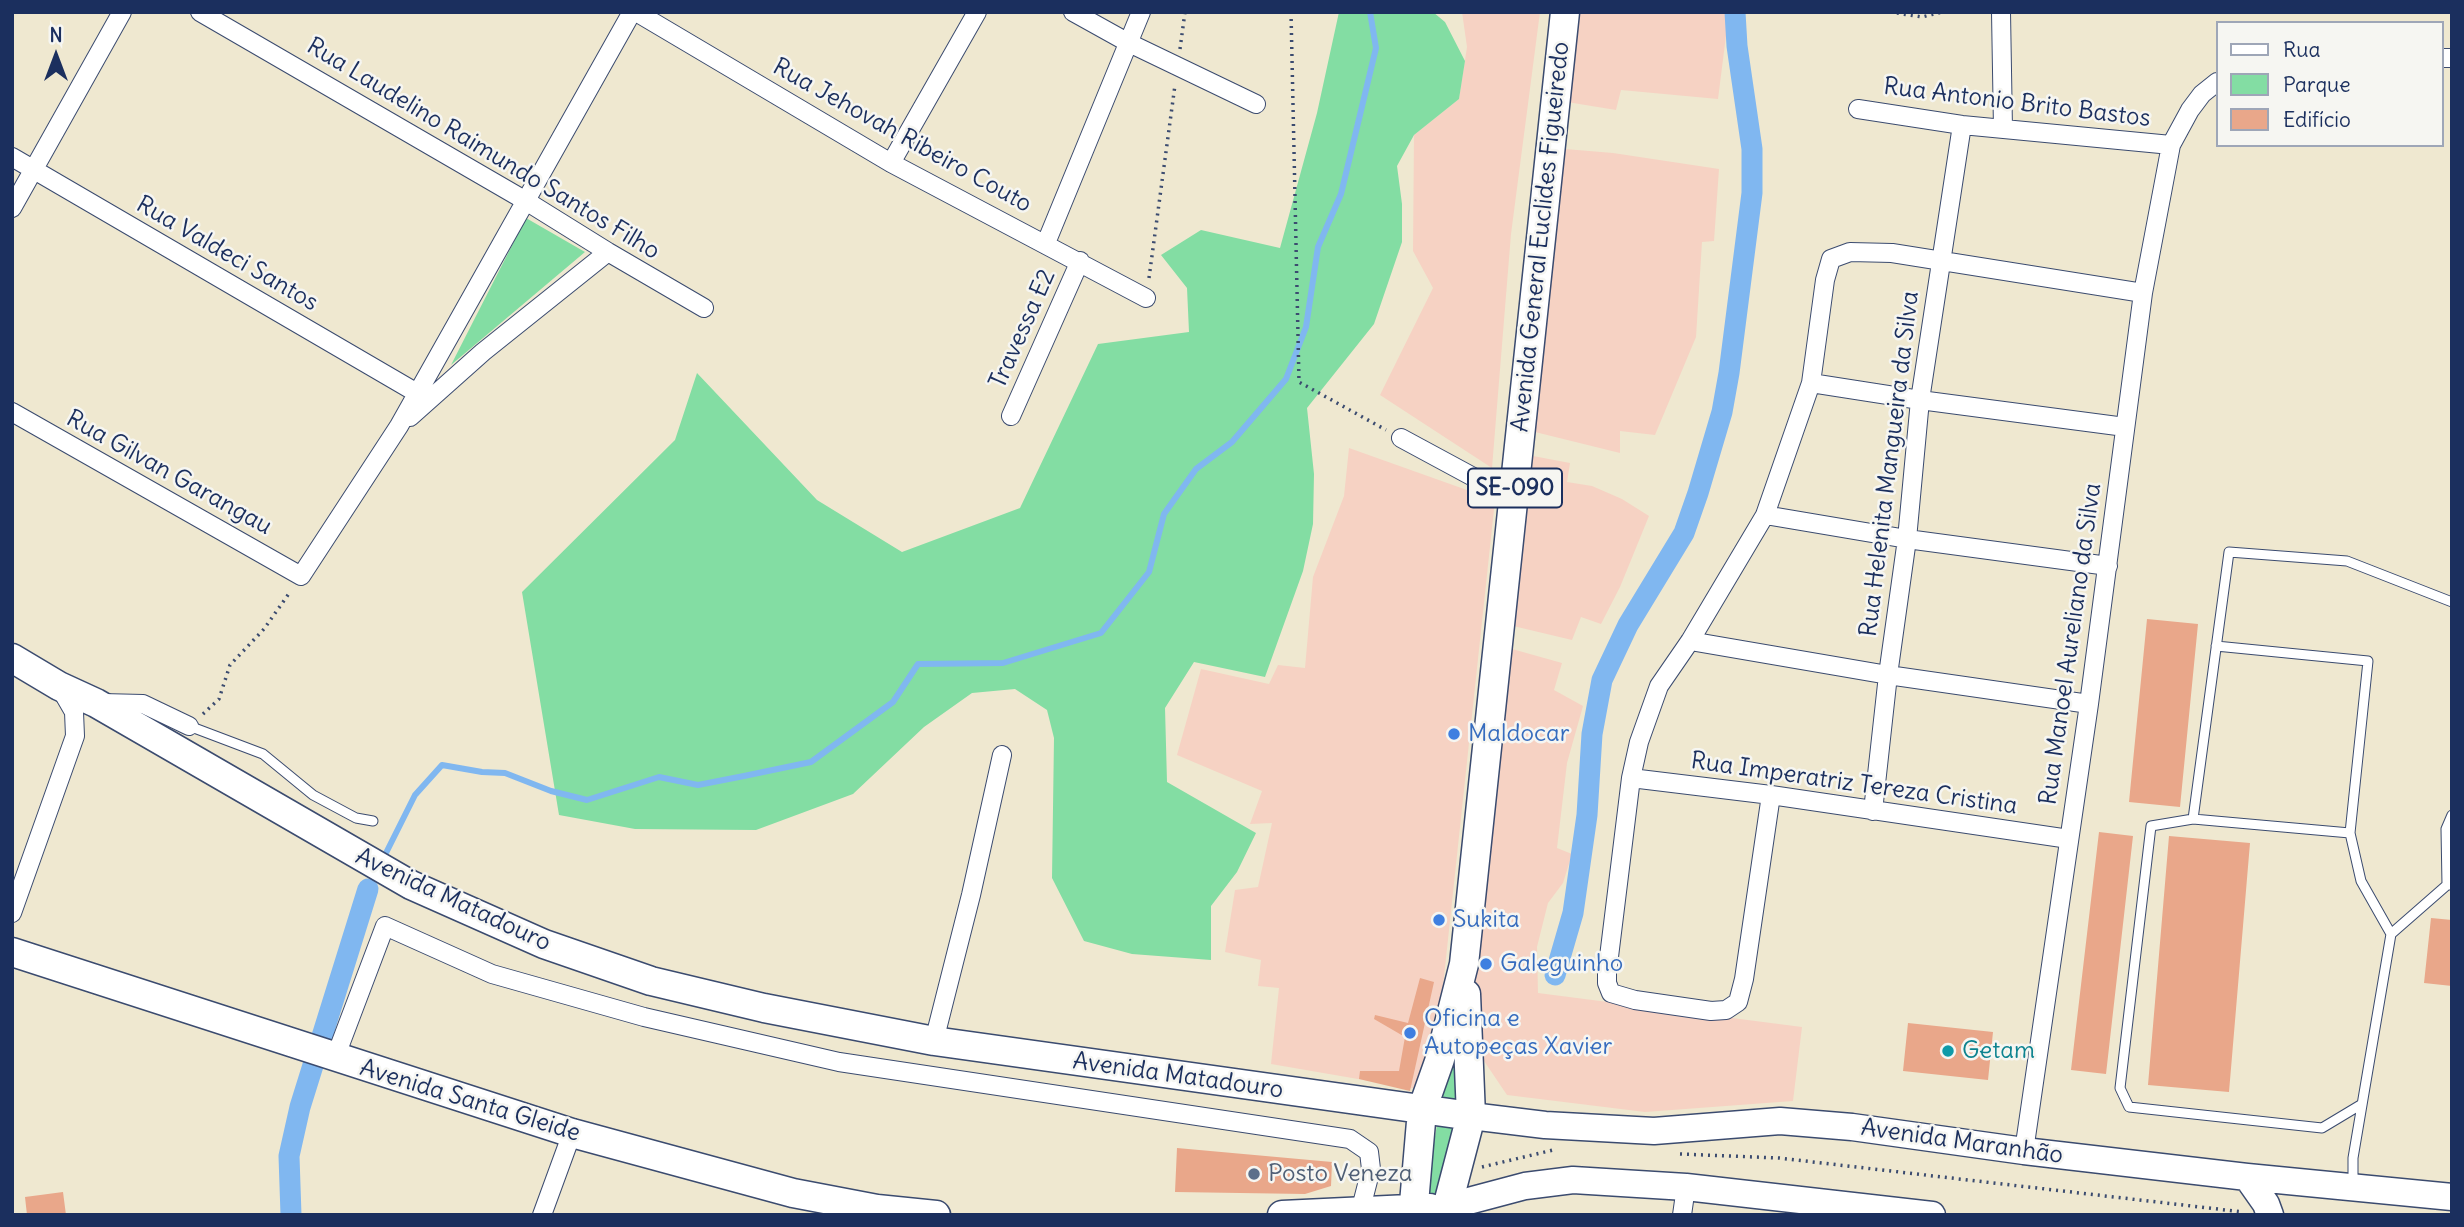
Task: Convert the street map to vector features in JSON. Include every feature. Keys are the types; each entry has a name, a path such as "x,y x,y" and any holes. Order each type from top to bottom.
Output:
{"main road":[{"name":"Avenida General Euclides Figueiredo","path":"1422,1110 1440,1059 1464,964 1565,12"},
{"name":"Avenida Matadouro","path":"12,658 59,686 96,703 411,885 544,944 651,981 764,1008 934,1041 1471,1116"},
{"name":"Avenida Santa Gleide","path":"12,952 333,1058 572,1133 793,1193 877,1209 936,1215"},
{"name":"Avenida General Euclides Figueiredo","path":"1464,964 1471,1116"},
{"name":"SE-090","path":"1413,1212 1422,1110"},
{"name":"Avenida Maranhão","path":"1471,1116 1545,1125 1654,1131 1780,1121 1877,1130 2024,1151 2247,1177 2452,1197"},
{"name":"SE-090","path":"1446,1211 1471,1116"},
{"path":"2247,1177 2266,1204 2262,1214"},
{"path":"1282,1215 1446,1211 1546,1182 1573,1180 1686,1187 1933,1215"}],"street":[{"path":"12,208 122,12"},
{"name":"Rua Laudelino Raimundo Santos Filho","path":"200,12 526,201 608,253 704,308"},
{"path":"301,576 399,426 634,12"},
{"name":"Rua Jehovah Ribeiro Couto","path":"634,12 891,163 1146,298"},
{"path":"891,163 977,12"},
{"path":"1073,12 1127,42 1256,104"},
{"path":"1046,243 1141,12"},
{"path":"2001,12 2003,129"},
{"name":"Rua Manoel Aureliano da Silva","path":"2024,1151 2089,704 2143,293 2171,145 2196,102 2216,83"},
{"name":"Rua Antonio Brito Bastos","path":"1858,108 1962,125 2171,145"},
{"name":"Rua Helenita Mangueira da Silva","path":"1873,811 1907,539 1920,400 1962,125"},
{"name":"Rua Valdeci Santos","path":"12,157 417,393"},
{"path":"1771,795 1740,998 1732,1007 1712,1011 1635,1000 1611,993 1607,974 1631,778 1639,742 1659,686 1690,641 1765,515 1811,383 1825,280 1831,260 1841,254 1868,251 2143,293"},
{"path":"399,426 483,352 608,253"},
{"name":"Travessa E2","path":"1011,416 1080,261"},
{"path":"1811,383 2125,427"},
{"name":"Rua Gilvan Garangau","path":"12,412 301,576"},
{"path":"1401,438 1514,499"},
{"path":"1765,515 1907,539 2108,566"},
{"path":"1690,641 1888,675 2089,704"},
{"path":"12,913 75,736 74,712 59,686"},
{"path":"96,703 143,704 189,726"},
{"path":"934,1041 971,895 1002,755"},
{"name":"Rua Imperatriz Tereza Cristina","path":"1631,778 1771,795 2069,839"},
{"path":"333,1058 385,926 492,974 644,1017 839,1062 1350,1139 1369,1152 1371,1169 1360,1212"},
{"path":"542,1215 572,1133"},
{"path":"1682,1215 1686,1187"}],"lane":[{"path":"2193,819 2229,552 2347,561 2452,602"},
{"path":"2216,646 2368,661 2350,833 2361,881 2391,934 2353,1158 2354,1187"},
{"path":"189,726 263,754 313,795 356,818 373,821"},
{"path":"2391,934 2449,885 2446,829 2452,816"},
{"path":"2350,833 2193,819 2151,826 2120,1088 2129,1107 2322,1128 2362,1104"}],"path":[{"path":"1180,53 1185,12"},
{"path":"1291,12 1299,382 1401,438"},
{"path":"1890,12 1922,17 1942,12"},
{"path":"1146,298 1176,80"},
{"path":"189,726 219,699 230,665 269,624 301,576"},
{"path":"1456,1173 1556,1149"},
{"name":"Avenida Maranhão","path":"1667,1153 1779,1158 2262,1214"}],"shaded area":[{"path":"1462,12 1540,12 1511,234 1492,468 1380,395 1433,288 1413,251 1414,135 1459,99 1467,47"},
{"path":"1576,12 1729,12 1718,99 1621,90 1616,110 1567,102"},
{"path":"1565,149 1613,153 1719,169 1714,241 1702,242 1696,337 1655,435 1620,431 1620,453 1535,432"},
{"path":"1349,448 1495,500 1443,986 1416,1089 1271,1064 1279,988 1258,986 1261,960 1225,952 1235,890 1258,887 1272,823 1250,824 1262,791 1177,755 1201,669 1269,684 1278,665 1305,668 1313,577 1344,496"},
{"path":"1533,456 1570,463 1567,482 1592,486 1622,499 1649,516 1620,587 1601,624 1581,617 1572,640 1509,625"},
{"path":"1505,647 1562,663 1554,690 1583,706 1567,763 1557,848 1572,854 1563,883 1548,903 1537,947 1538,993 1802,1027 1793,1101 1645,1112 1507,1095 1480,1055 1469,965"}],"green space":[{"path":"1339,12 1433,12 1445,22 1465,61 1459,99 1414,135 1397,166 1402,204 1402,242 1374,324 1307,408 1314,474 1313,524 1303,571 1265,677 1194,662 1165,708 1167,782 1256,833 1237,872 1211,906 1211,960 1132,954 1084,941 1052,878 1054,738 1047,710 1015,689 972,693 924,727 853,794 756,830 635,829 559,815 522,592 675,440 697,373 817,500 902,552 1020,508 1098,344 1189,332 1187,288 1161,255 1201,230 1280,248 1317,113"},
{"path":"526,218 585,252 451,365"},
{"path":"1463,999 1464,1101 1430,1097"},
{"path":"1438,1119 1460,1121 1441,1196 1425,1195"}],"building":[{"path":"2147,619 2198,624 2180,807 2129,802"},
{"path":"2099,832 2133,836 2106,1074 2071,1070"},
{"path":"2169,836 2250,843 2229,1092 2148,1085"},
{"path":"2431,918 2452,920 2452,986 2424,983"},
{"name":"Oficina e Autopeças Xavier","path":"1420,978 1434,982 1410,1091 1359,1079 1360,1071 1399,1071 1405,1037 1374,1019 1375,1015 1408,1023"},
{"name":"Getam","path":"1908,1023 1993,1032 1988,1080 1903,1071"},
{"name":"Posto Veneza","path":"1177,1148 1332,1162 1331,1186 1305,1194 1175,1192"},
{"path":"63,1192 66,1215 27,1215 25,1197"}],"waterway":[{"path":"383,859 415,795 442,765 505,773 551,791 587,800 659,777 698,785 744,776 811,762 893,702 918,664 1003,663 1101,633 1149,572 1164,514 1196,469 1232,442 1286,379 1306,327 1318,247 1341,194 1376,48 1370,12"},
{"path":"1555,975 1573,913 1587,815 1592,734 1602,680 1628,625 1684,533 1722,412 1752,193 1752,149 1737,46 1735,12"},
{"path":"368,889 376,872"},
{"path":"291,1215 289,1156 300,1107 368,889"}],"place":[{"name":"Maldocar","path":"1454,734"},
{"name":"Sukita","path":"1439,920"},
{"name":"Galeguinho","path":"1486,964"},
{"name":"Oficina e Autopeças Xavier","path":"1410,1033"},
{"name":"Getam","path":"1948,1051"},
{"name":"Posto Veneza","path":"1254,1174"}]}
